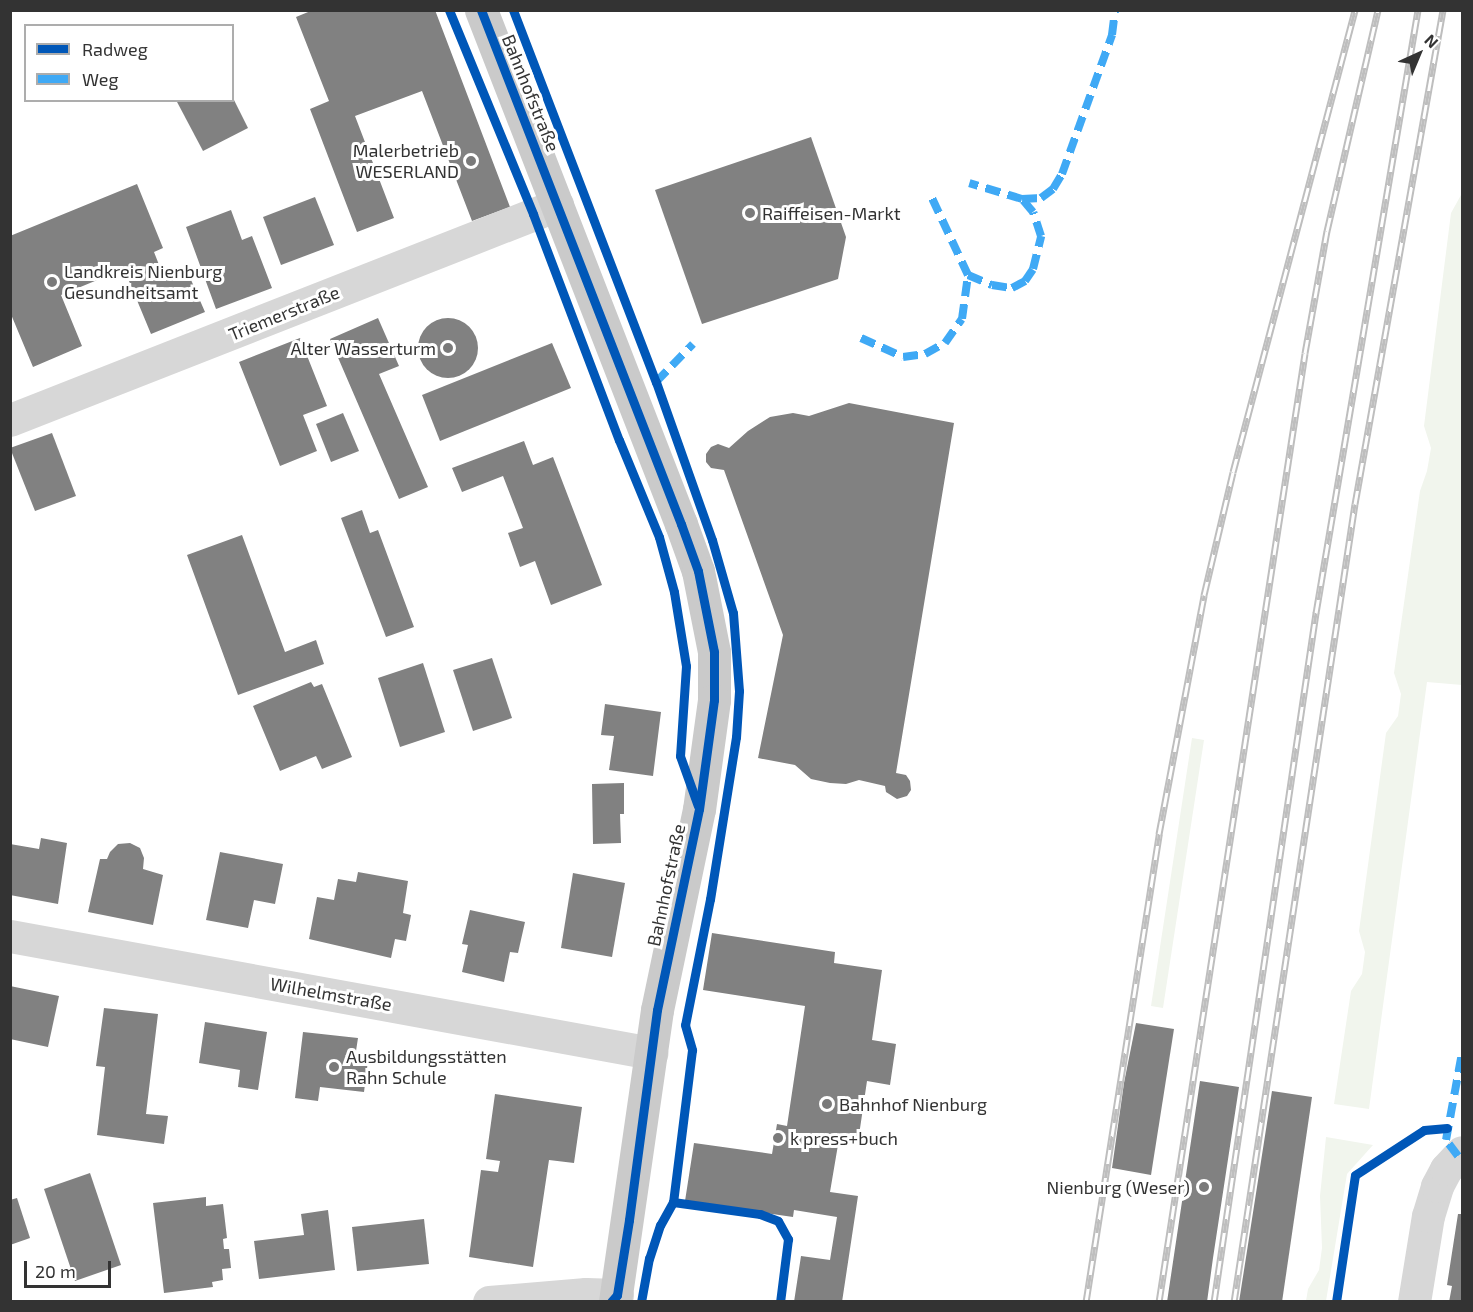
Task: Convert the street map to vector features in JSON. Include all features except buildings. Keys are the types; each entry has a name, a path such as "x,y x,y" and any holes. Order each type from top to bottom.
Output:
{"main road":[{"name":"Bahnhofstraße","path":"481,10 681,524 698,572 714,652 714,700 699,809 651,1053 616,1298"}],"street":[{"name":"Triemerstraße","path":"10,420 557,205"},
{"name":"Wilhelmstraße","path":"10,936 651,1053"},
{"path":"1414,1302 1428,1216 1437,1186 1460,1154"},
{"path":"489,1302 586,1294 616,1298"}],"shaded area":[{"path":"1462,174 1462,685 1427,682 1369,1109 1334,1104 1351,991 1362,974 1365,952 1359,931 1386,733 1398,716 1401,694 1394,673 1420,491 1427,471 1431,448 1424,426 1451,213 1461,195"},
{"path":"1192,738 1204,740 1163,1008 1151,1006"},
{"path":"1326,1137 1373,1145 1347,1174 1326,1301 1306,1301 1308,1289 1319,1270 1322,1248 1320,1196"}],"railway":[{"path":"1086,1302 1159,834 1204,595 1233,472 1355,10"},
{"path":"1159,1302 1305,353 1327,231 1378,10"},
{"path":"1214,1302 1316,613 1418,10"},
{"path":"1234,1302 1355,504 1443,10"}],"marked path":[{"path":"1022,199 1041,198 1053,189 1062,174 1112,35 1115,10"},
{"path":"968,275 992,285 1012,288 1025,281 1033,269 1041,236 1033,212 1022,199 969,183"},
{"path":"861,338 903,357 925,354 945,343 962,319 968,275 932,198"},
{"path":"656,382 693,344"},
{"path":"1458,1156 1446,1140 1462,1053"}],"cycle path":[{"path":"449,10 533,214 619,440 659,537 674,592 686,666 680,756 698,806"},
{"path":"481,10 681,524 698,571 714,652 714,700 699,809 657,1010 629,1220 617,1295 611,1302"},
{"path":"513,10 656,382 712,540 733,613 739,691 736,737 710,899 685,1025 692,1050 673,1202 660,1225 649,1258 641,1302"},
{"path":"1336,1302 1355,1175 1424,1130 1447,1128"},
{"path":"673,1202 760,1214 778,1221 788,1239 780,1302"}],"place":[{"name":"Malerbetrieb WESERLAND","path":"471,161"},
{"name":"Raiffeisen-Markt","path":"750,213"},
{"name":"Landkreis Nienburg Gesundheitsamt","path":"52,282"},
{"name":"Alter Wasserturm","path":"448,348"},
{"name":"Ausbildungsstätten Rahn Schule","path":"334,1067"},
{"name":"Bahnhof Nienburg","path":"827,1104"},
{"name":"k press+buch","path":"778,1138"},
{"name":"Nienburg (Weser)","path":"1204,1187"}]}
